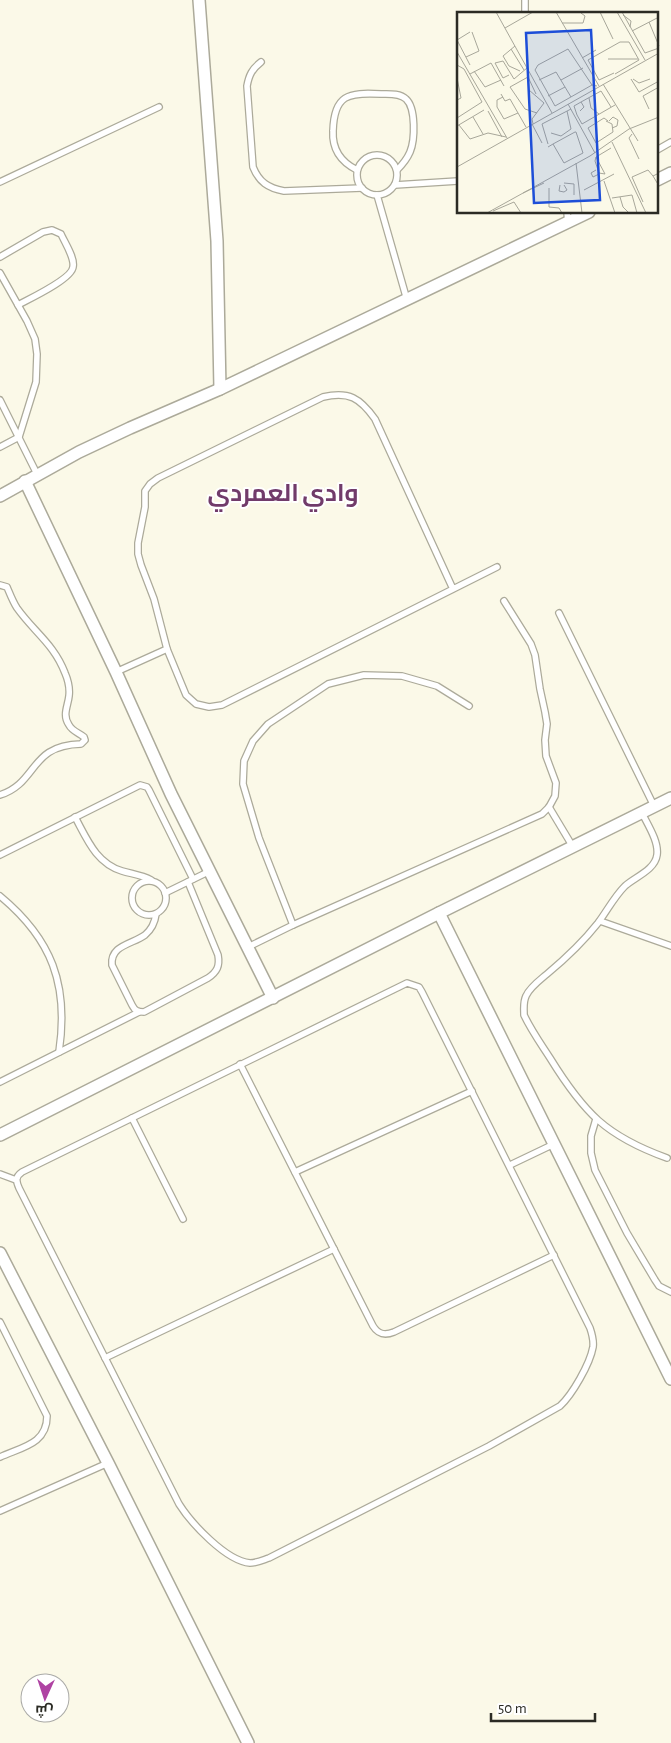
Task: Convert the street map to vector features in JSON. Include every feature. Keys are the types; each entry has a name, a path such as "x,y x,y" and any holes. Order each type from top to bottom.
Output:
{"street":[{"path":"199,0 217,242 220,389"},
{"path":"658,180 671,173"},
{"path":"0,496 37,474 130,428 220,389 407,300 568,218 582,214"},
{"path":"25,481 116,672 154,757 273,998"},
{"path":"0,1135 671,798"},
{"path":"439,913 671,1379"},
{"path":"0,1253 108,1463 248,1743"}],"lane":[{"path":"261,62 253,68 248,76 247,86 253,167 257,177 273,189 284,191 362,188"},
{"path":"358,170 348,166 335,149 332,139 333,118 335,111 344,99 350,95 364,93 400,95 411,106 413,141 410,152 397,170"},
{"path":"0,182 160,107"},
{"path":"658,149 671,142"},
{"path":"374,155 380,155 391,160 397,170 395,185 389,191 377,195 366,192 357,177 358,170 363,160 374,155"},
{"path":"395,185 457,182"},
{"path":"377,195 407,300"},
{"path":"0,257 43,232 52,230 61,234 73,262 74,267 68,276 18,305"},
{"path":"0,273 35,340 38,368 33,396 19,437 0,447"},
{"path":"453,589 375,419 368,409 356,399 346,395 323,397 158,478 145,491 145,507 138,543 138,554 154,600 167,649 186,694 196,704 202,706 222,705 497,567"},
{"path":"0,400 37,474"},
{"path":"0,585 7,587 17,608 51,646 58,657 67,677 69,688 65,710 66,718 69,726 84,737 85,740 81,744 64,745 51,750 36,763 19,784 0,795"},
{"path":"248,947 542,814 549,807 555,796 556,784 546,756 544,740 547,724 535,655 526,634 504,601"},
{"path":"559,613 654,806"},
{"path":"116,672 167,649"},
{"path":"293,925 259,838 243,784 244,761 254,741 268,724 328,684 364,675 402,676 437,686 469,706"},
{"path":"0,855 136,786 144,785 149,790 190,880 219,962 214,974 208,978 144,1012 139,1012 0,1082"},
{"path":"549,807 573,847"},
{"path":"642,813 656,846 655,862 650,868 625,886 600,920 573,950 532,988 526,996 523,1005 524,1015 528,1024 580,1103 596,1119 618,1136 642,1149 668,1158"},
{"path":"75,817 98,857 109,866 158,883 165,893 165,905 156,914 151,929 145,935 116,950 112,960 112,965 132,1005 139,1012"},
{"path":"165,893 210,871"},
{"path":"152,881 147,880 136,886 131,897 134,908 139,912 144,915 156,914"},
{"path":"0,896 26,921 42,942 52,962 59,984 62,1007 62,1030 59,1052"},
{"path":"600,920 671,946"},
{"path":"407,983 422,992 472,1090 593,1337 590,1356 569,1398 560,1406 489,1446 260,1562 242,1561 211,1541 188,1518 169,1485 18,1188 16,1180 18,1175 407,983"},
{"path":"240,1064 376,1331 388,1335 554,1255"},
{"path":"295,1172 472,1090"},
{"path":"132,1118 183,1219"},
{"path":"596,1119 591,1136 591,1153 595,1170 627,1233 655,1280 659,1286 671,1292"},
{"path":"510,1166 554,1144"},
{"path":"0,1174 16,1180"},
{"path":"105,1358 334,1249"},
{"path":"0,1322 47,1416 44,1433 38,1440 0,1457"},
{"path":"0,1511 108,1463"}],"district":[{"name":"وادي العمردي","path":"283,493"}]}
